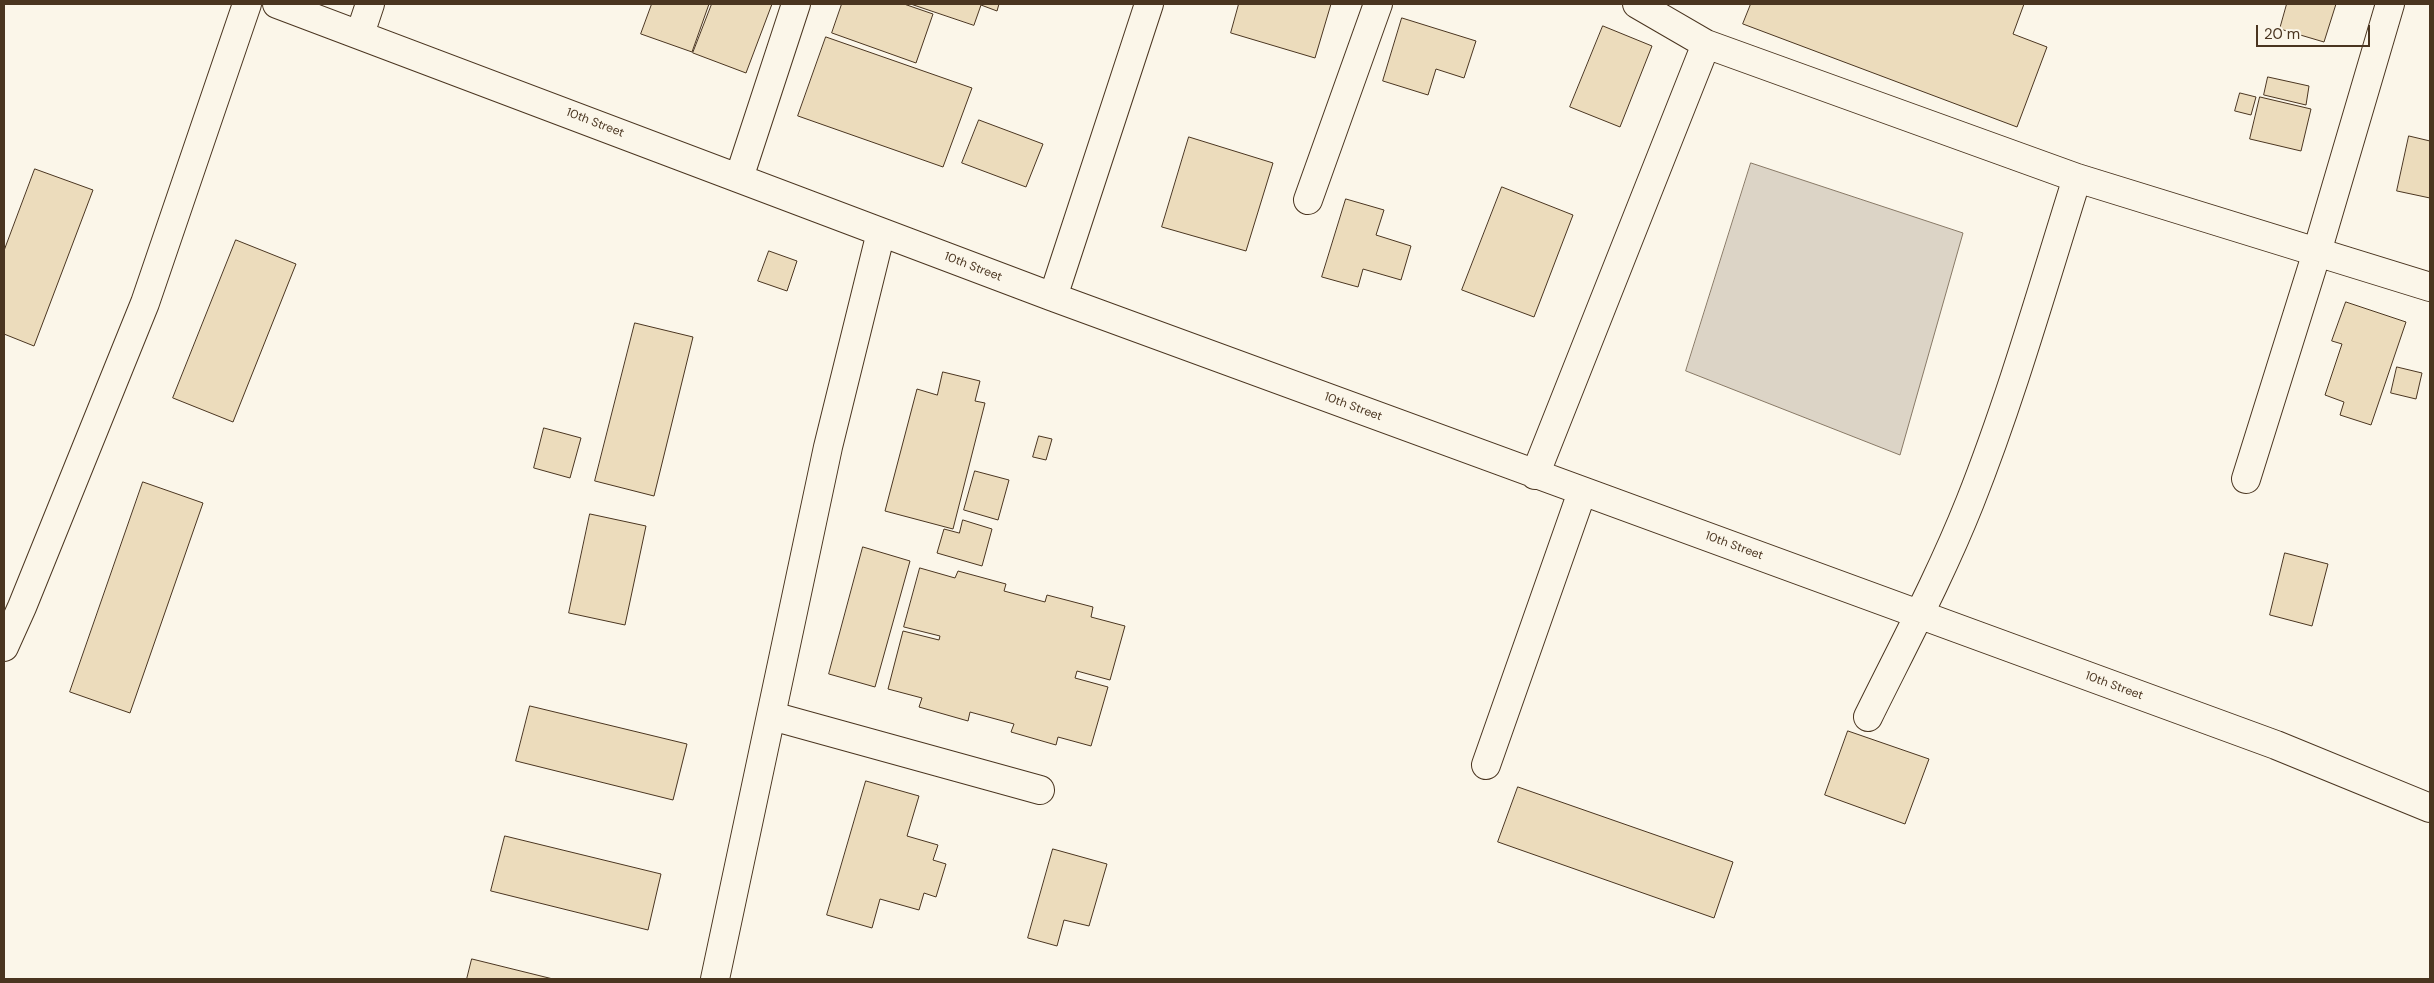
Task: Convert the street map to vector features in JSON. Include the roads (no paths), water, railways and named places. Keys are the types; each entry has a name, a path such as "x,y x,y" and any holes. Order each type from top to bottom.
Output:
{"street":[{"path":"4,647 145,303 247,4"},
{"name":"10th Street","path":"277,4 425,58 881,232 1535,475 1919,613 2276,745 2430,808"},
{"path":"360,34 370,4"},
{"path":"738,178 796,4"},
{"path":"1053,296 1149,4"},
{"path":"1308,200 1378,4"},
{"path":"1637,4 1706,44 2077,178 2430,287"},
{"path":"2246,479 2317,252 2390,4"},
{"path":"1535,475 1706,44"},
{"path":"1868,717 1919,613 1970,502 2008,394 2077,178"},
{"path":"715,979 828,447 881,232"},
{"path":"1486,765 1582,492"},
{"path":"772,716 1040,790"}]}
